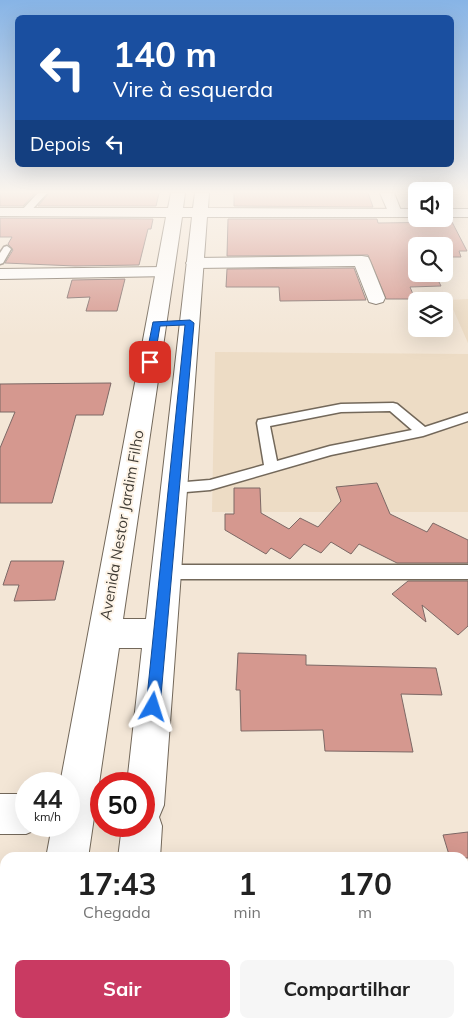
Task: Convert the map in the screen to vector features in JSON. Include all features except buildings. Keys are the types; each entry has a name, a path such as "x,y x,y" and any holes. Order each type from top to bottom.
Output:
{"main road":[{"name":"Avenida Nestor Jardim Filho","path":"79,772 165,272 176,241"},
{"path":"147,772 196,263 193,241"},
{"path":"196,263 362,261 376,298"},
{"path":"0,274 165,272"},
{"path":"156,323 190,323"},
{"path":"104,633 160,634"},
{"path":"0,814 15,814"},
{"name":"Avenida Nestor Jardim Filho","path":"68,852 69,837"},
{"path":"140,852 141,837"}],"lane":[{"path":"0,262 7,249"},
{"path":"271,467 263,423 341,408 393,407 423,432"},
{"path":"174,488 210,485 330,451 423,432 468,417"},
{"path":"166,572 468,572"}],"shaded area":[{"path":"468,299 468,343 453,309 453,300"},
{"path":"215,352 468,354 468,512 212,512"}],"route":[{"path":"150,362 156,323 190,323 153,707"}]}
